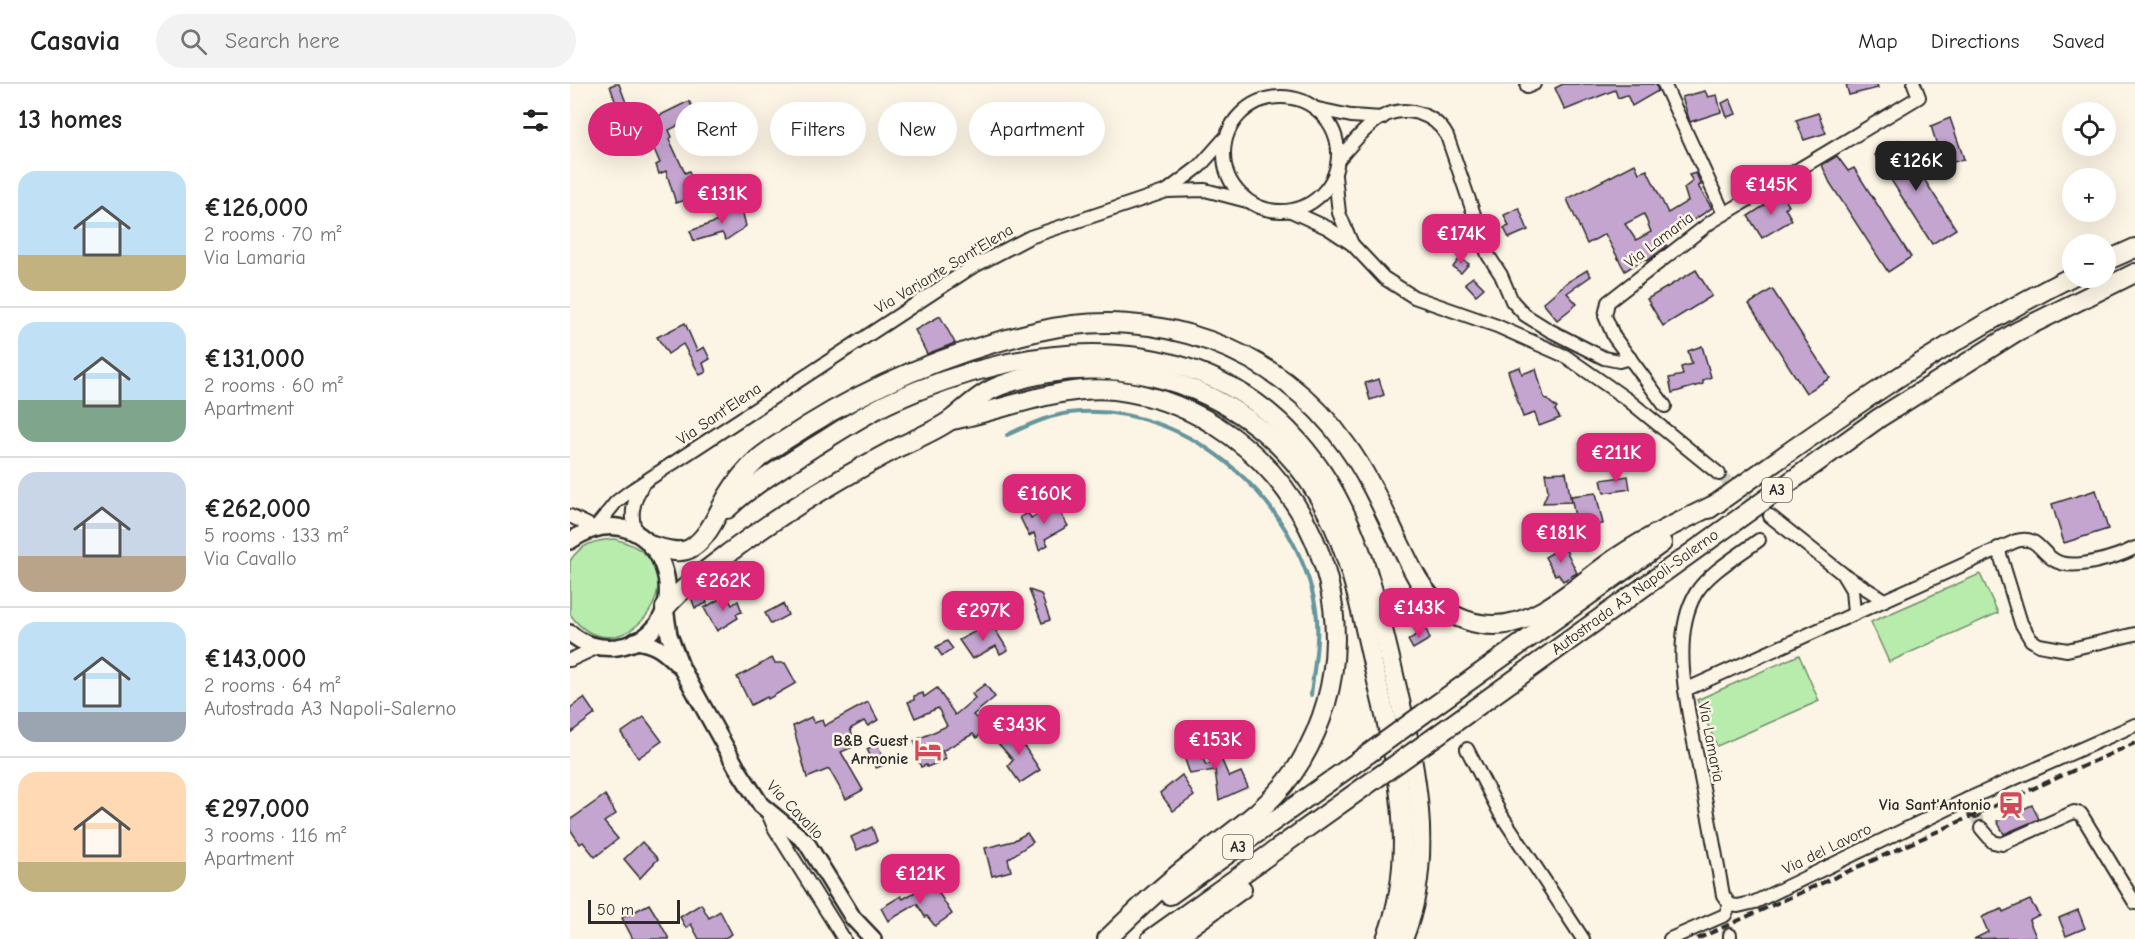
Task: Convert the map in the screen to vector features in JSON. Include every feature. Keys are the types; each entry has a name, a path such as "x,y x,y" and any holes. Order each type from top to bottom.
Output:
{"highway":[{"path":"2116,257 2135,248"},
{"name":"Autostrada A3 Napoli-Salerno","path":"1151,939 1879,418 2016,332 2135,273"},
{"name":"Autostrada A3 Napoli-Salerno","path":"1108,939 1718,503 1909,370 1970,332 2062,282"},
{"path":"711,526 730,492 757,460 771,449 846,404 899,377 974,350 1039,331 1092,322 1137,323 1192,334 1252,358 1281,377 1329,421 1347,445 1366,475 1417,578 1428,594 1440,606 1473,622 1494,625 1511,623 1533,615 1619,556 1667,528 1718,503"},
{"path":"652,546 674,551 689,550 749,490 862,416 928,387 999,364 1044,357 1118,354 1179,366 1216,379 1238,391 1281,424 1315,462 1343,507 1365,565 1401,704 1421,833 1421,862 1417,894 1403,939"},
{"path":"950,421 971,401 998,386 1020,379 1085,370 1143,373 1195,388 1216,398 1264,430 1289,455 1324,506 1346,558 1386,717 1405,837 1401,884 1386,939"},
{"path":"665,608 689,583 772,519 845,476 950,421 1080,390 1113,390 1167,402 1217,425 1260,458 1293,498 1316,544 1324,567 1333,613 1333,664 1322,713 1301,760 1272,798 1245,824 1192,862 1108,939"},
{"path":"1173,939 1272,866 1337,806"}],"main road":[{"path":"570,541 595,528 624,529 637,534 652,546 667,573 669,590 665,608 656,625 635,641 614,647 598,647 570,633"},
{"path":"665,608 669,635 682,669"},
{"path":"635,641 650,643 662,649 682,669"},
{"name":"Via Cavallo","path":"682,669 715,732 766,811 806,842 853,918 873,939"}],"street":[{"path":"1664,84 1724,214"},
{"name":"Via Lamaria","path":"1665,406 1614,337 1605,316 1608,302 1724,214 1919,97 1914,84"},
{"path":"1316,108 1334,131 1338,160 1335,174 1328,188 1318,199 1305,207 1290,211 1268,210 1247,201 1237,190 1227,170 1224,147 1228,133 1246,109 1266,99 1288,97 1316,108 1351,116 1382,118"},
{"path":"1338,160 1382,118 1395,113 1418,113 1442,126 1454,151 1488,255 1501,275 1512,301 1525,315 1604,358 1620,361 1630,358"},
{"name":"Via Variante Sant'Elena","path":"1167,191 1207,159 1228,133"},
{"path":"1335,174 1340,213 1352,244"},
{"name":"Via Variante Sant'Elena","path":"814,370 995,254 1057,226 1167,191 1205,190 1247,201"},
{"path":"1290,211 1328,228 1352,244 1384,278 1414,297 1497,326 1565,357 1628,400 1719,474"},
{"name":"Via Sant'Elena","path":"595,528 616,502 814,370"},
{"path":"637,534 631,520 632,506 642,485"},
{"path":"570,516 595,528"},
{"path":"1770,516 1843,574 1884,600"},
{"path":"1685,690 2024,538 2041,546 2054,561 2072,564 2104,560 2135,549"},
{"name":"Via Lamaria","path":"1730,905 1723,895 1685,690 1685,623 1696,593 1711,578 1759,540"},
{"path":"1998,548 2021,623 2031,640 2039,645 2067,650 2135,634"},
{"path":"1843,574 1852,590 1854,614"},
{"path":"570,660 598,647"},
{"name":"Via del Lavoro","path":"1730,905 1738,906 1755,902 1968,799 2135,725"},
{"path":"1467,749 1500,813 1583,939"},
{"path":"1968,799 1974,810"},
{"path":"766,811 775,830 844,939"},
{"path":"1982,828 1993,842 2002,844 2074,812 2081,814 2135,903"},
{"path":"1670,939 1725,915 1730,905"}],"green space":[{"path":"614,539 643,552 656,571 657,593 648,613 632,629 612,636 591,633 570,614 570,561 574,555 589,544"},
{"path":"1980,574 1998,613 1889,662 1871,622"},
{"path":"1799,655 1819,701 1717,746 1697,700"}],"building":[{"path":"619,84 626,102 615,102 610,86"},
{"path":"1563,84 1656,84 1658,91 1632,106 1627,95 1618,98 1615,90 1565,110 1555,88"},
{"path":"1846,84 1877,84 1878,88 1849,95"},
{"path":"1705,91 1708,97 1717,95 1721,112 1690,122 1682,97"},
{"path":"1730,99 1736,114 1727,117 1722,103"},
{"path":"675,108 675,127 669,130 672,137 669,139 675,156 685,173 689,171 699,196 676,203 666,171 659,174 656,165 660,163 657,156 663,156 663,114"},
{"path":"1818,113 1826,133 1804,140 1796,120"},
{"path":"1950,118 1964,159 1943,165 1931,126"},
{"path":"1899,140 1956,229 1932,244 1875,155"},
{"path":"1837,156 1848,171 1854,168 1911,257 1888,272 1830,183 1822,165"},
{"path":"1635,164 1639,173 1647,170 1668,213 1688,201 1684,188 1693,181 1689,175 1696,173 1701,185 1698,186 1712,208 1663,240 1667,246 1647,261 1645,258 1625,271 1605,234 1587,244 1567,199","holes":["1644,214 1651,232 1636,240 1625,224"]},
{"path":"1782,194 1789,206 1785,208 1792,220 1762,238 1748,216"},
{"path":"741,206 746,226 741,230 726,240 722,233 694,241 690,231 718,221 716,215"},
{"path":"1519,208 1528,230 1509,238 1504,228 1509,226 1504,215"},
{"path":"1460,258 1469,264 1461,273 1453,267"},
{"path":"1587,270 1591,276 1567,293 1577,304 1557,320 1543,303 1566,283"},
{"path":"1696,270 1712,296 1663,326 1647,299"},
{"path":"1473,277 1484,288 1476,295 1465,283"},
{"path":"1772,289 1830,378 1806,393 1749,304"},
{"path":"940,316 955,343 927,354 915,330"},
{"path":"685,323 697,351 704,347 710,359 703,363 706,372 700,375 683,344 668,354 657,337"},
{"path":"1702,346 1711,377 1703,380 1703,384 1672,393 1669,378 1683,375 1681,367 1692,364 1688,351"},
{"path":"1520,367 1522,374 1536,369 1544,397 1557,408 1555,410 1560,418 1539,426 1535,413 1523,417 1508,371"},
{"path":"1379,379 1384,395 1370,400 1365,383"},
{"path":"1566,472 1571,502 1543,503 1548,491 1545,473"},
{"path":"1628,476 1630,489 1604,493 1601,480"},
{"path":"2096,490 2108,529 2064,543 2052,504"},
{"path":"1596,493 1603,524 1577,528 1571,496"},
{"path":"1056,505 1068,526 1045,539 1048,545 1039,550 1034,533 1029,536 1020,517 1028,513 1031,518"},
{"path":"1564,546 1577,573 1563,581 1558,574 1555,575 1545,557"},
{"path":"703,590 707,603 695,608 691,597"},
{"path":"1029,590 1041,594 1050,620 1042,623"},
{"path":"726,595 732,605 738,601 742,612 736,614 738,618 717,631 704,608"},
{"path":"783,604 788,615 771,624 765,613"},
{"path":"991,623 1008,650 1000,654 996,646 972,659 959,640"},
{"path":"1426,629 1430,639 1413,649 1408,640"},
{"path":"947,641 953,649 942,656 936,647"},
{"path":"772,658 775,663 785,663 796,683 768,699 767,697 751,705 737,677"},
{"path":"985,684 995,697 973,715 987,728 977,738 973,734 942,751 946,759 927,767 926,765 921,767 914,741 947,726 938,708 915,718 908,702 914,700 914,696 923,693 924,697 937,688 955,715 975,698 972,694"},
{"path":"584,698 595,714 570,733 570,708"},
{"path":"868,702 878,720 868,726 864,721 850,729 857,745 841,752 863,790 846,799 829,769 807,778 793,726 811,717 814,723 822,720 824,726"},
{"path":"644,717 662,741 638,758 621,733"},
{"path":"1016,728 1024,737 1020,740 1040,770 1020,783 1008,766 1013,760 998,743"},
{"path":"1214,742 1229,777 1241,772 1248,787 1219,800 1215,770 1190,774 1182,751 1196,746 1206,765 1214,762 1211,743"},
{"path":"877,744 886,764 876,768 867,749"},
{"path":"1182,775 1194,796 1173,811 1160,793"},
{"path":"605,795 616,814 604,822 618,839 595,857 583,842 580,844 570,829 570,820"},
{"path":"2032,805 2039,819 2004,834 1997,821"},
{"path":"872,827 877,841 857,850 851,837"},
{"path":"1027,833 1033,842 1008,859 1011,871 992,876 985,848 1013,841"},
{"path":"642,842 658,859 640,878 624,859"},
{"path":"932,882 952,914 935,926 927,916 925,917 917,904 888,921 881,908 901,896 903,899"},
{"path":"2030,900 2039,915 2029,920 2036,937 1974,939 1988,932 1982,918 1984,916 2002,909 2003,912"},
{"path":"649,904 669,939 633,939 622,918"},
{"path":"701,904 709,918 720,911 732,934 723,939 699,939 691,924 686,928 680,917"},
{"path":"2078,910 2085,928 2066,936 2059,918"}],"waterway":[{"path":"1007,435 1061,414 1080,412 1122,414 1161,425 1199,443 1233,468 1263,498 1287,532 1305,569 1317,620 1311,695"}],"tunnel":[{"path":"1719,474 1770,516"},
{"path":"1974,811 1981,828"}],"railway":[{"path":"1697,939 2135,743"}],"place":[{"name":"B&B Guest Armonie","path":"928,750"},
{"name":"Via Sant'Antonio","path":"2011,805"}]}
